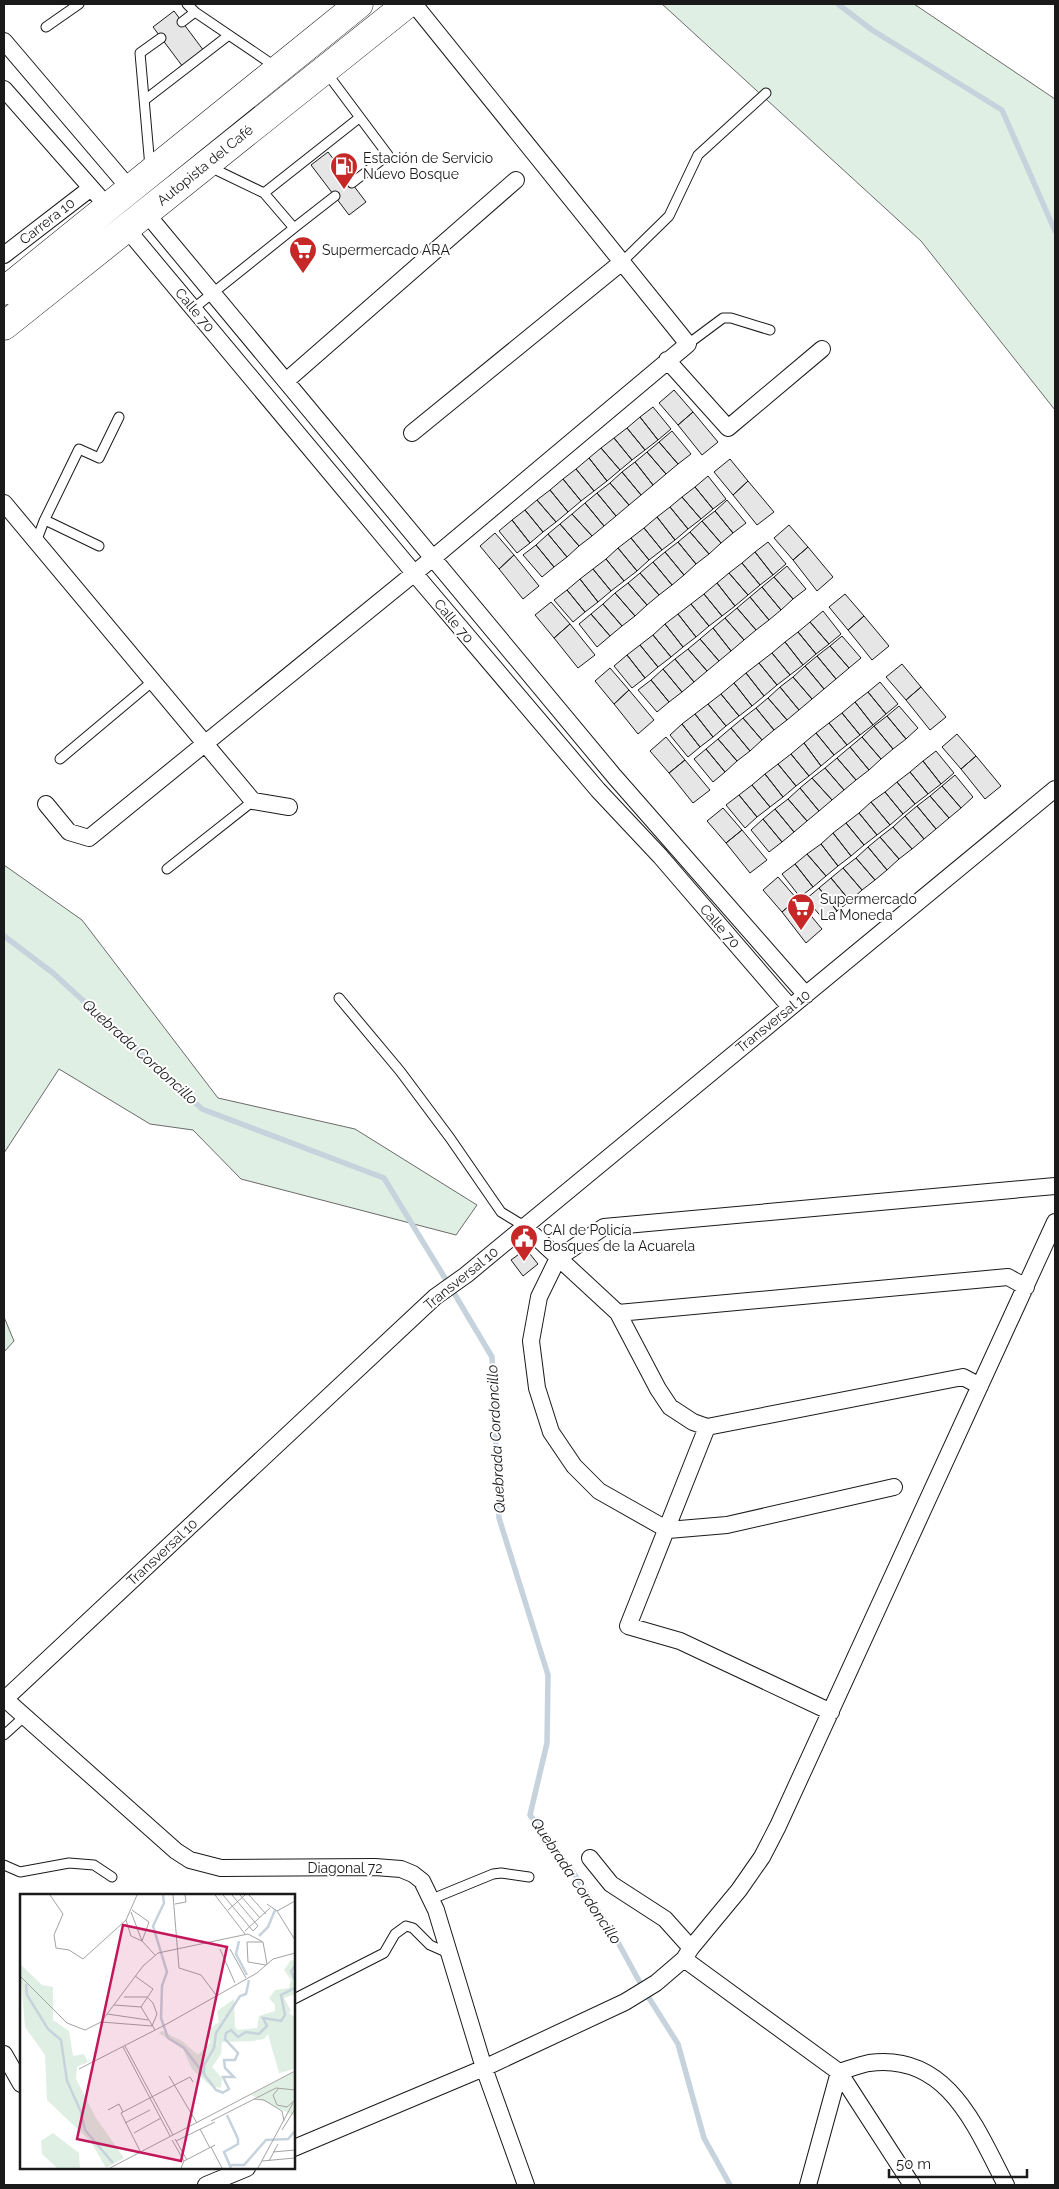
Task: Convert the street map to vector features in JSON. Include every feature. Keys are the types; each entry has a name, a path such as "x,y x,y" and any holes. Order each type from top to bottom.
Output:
{"highway":[{"name":"Autopista del Café","path":"4,291 99,197 130,189 359,4"},
{"name":"Autopista del Café","path":"4,326 407,4"}],"street":[{"path":"46,804 69,832 89,838 414,574 688,344 414,4"},
{"path":"4,41 130,189"},
{"path":"4,90 99,197"},
{"path":"286,381 516,180"},
{"name":"Carrera 10","path":"4,255 99,197"},
{"name":"Calle 70","path":"136,220 213,294 614,776 806,995"},
{"name":"Calle 70","path":"136,220 194,308 414,574 598,790 660,856 790,1007"},
{"path":"412,433 622,262"},
{"path":"667,360 728,428 822,349"},
{"path":"4,503 253,801 290,807"},
{"name":"Transversal 10","path":"4,1699 435,1297 466,1275 1055,789"},
{"path":"894,1487 727,1525 668,1530 599,1491 574,1466 551,1432 537,1388 531,1341 539,1297 558,1258 604,1227 1055,1186"},
{"path":"295,2148 484,2068 625,2002 656,1983 688,1953 739,1890 762,1857 778,1826 1055,1222"},
{"path":"524,1226 618,1313 658,1390 670,1407 693,1422 707,1426 963,1377 980,1386"},
{"path":"618,1313 1008,1277 1026,1287"},
{"path":"707,1426 668,1530 628,1626 680,1642 831,1712"},
{"name":"Diagonal 72","path":"4,1699 176,1851 190,1860 221,1868 376,1867 401,1869 413,1874 422,1881 432,1899 484,2068 526,2185"},
{"path":"590,1858 611,1884 666,1919 688,1953 839,2072 912,2185"},
{"path":"4,2054 20,2082"},
{"path":"839,2072 868,2063 893,2062 908,2065 938,2081 954,2093 970,2117 1006,2185"},
{"path":"808,2185 839,2072"},
{"path":"206,2185 245,2169"}],"lane":[{"path":"46,27 79,4"},
{"path":"187,4 196,8 229,35 278,69"},
{"path":"182,22 196,8"},
{"path":"146,99 229,35"},
{"path":"150,172 146,99 140,53 160,38"},
{"path":"324,70 388,155 352,183"},
{"path":"622,262 669,216 698,155 766,93"},
{"path":"264,193 360,118"},
{"path":"206,165 264,193 294,228"},
{"path":"194,308 335,196"},
{"path":"688,344 723,318 730,318 770,330"},
{"path":"36,542 79,449 99,458 119,417"},
{"path":"45,520 99,546"},
{"path":"60,759 153,681"},
{"path":"167,869 253,801"},
{"path":"339,998 405,1078 450,1138 501,1212 524,1226"},
{"path":"4,1735 25,1716"},
{"path":"4,1865 20,1872 69,1863 94,1866 112,1877"},
{"path":"432,1899 493,1874 529,1876"},
{"path":"295,1998 384,1953 395,1934 406,1926 413,1928 430,1944 448,1953"}],"green space":[{"path":"662,4 914,4 1055,99 1055,410 921,241"},
{"path":"4,865 82,920 218,1098 355,1129 477,1205 456,1235 241,1179 193,1130 150,1124 59,1069 4,1153"},
{"path":"4,1317 14,1341 4,1352"}],"building":[{"path":"174,11 204,51 183,67 153,27"},
{"name":"Estación de Servicio Nuevo Bosque","path":"328,152 366,202 349,215 311,165"},
{"path":"674,390 693,412 678,425 659,403"},
{"path":"653,407 671,429 658,440 640,417"},
{"path":"693,412 718,442 702,455 678,425"},
{"path":"640,417 658,440 645,450 627,428"},
{"path":"627,428 645,450 632,460 614,438"},
{"path":"672,431 691,454 678,464 659,442"},
{"path":"614,438 632,460 620,470 601,448"},
{"path":"659,442 678,464 666,474 647,452"},
{"path":"601,448 620,470 607,481 589,458"},
{"path":"647,452 666,474 653,485 635,462"},
{"path":"589,458 607,481 594,491 576,469"},
{"path":"730,459 748,481 733,495 714,472"},
{"path":"635,462 653,485 641,495 622,472"},
{"path":"576,469 594,491 581,501 563,479"},
{"path":"622,472 641,495 629,505 610,483"},
{"path":"708,476 726,499 713,509 695,487"},
{"path":"563,479 581,501 568,512 550,490"},
{"path":"748,481 774,512 757,525 733,495"},
{"path":"610,483 629,505 616,516 597,493"},
{"path":"695,487 713,509 701,519 682,497"},
{"path":"550,490 568,512 556,522 537,500"},
{"path":"597,493 616,516 604,526 585,503"},
{"path":"682,497 701,519 688,529 670,507"},
{"path":"537,500 556,522 543,532 525,510"},
{"path":"727,500 746,523 733,533 715,511"},
{"path":"585,503 604,526 592,536 572,514"},
{"path":"670,507 688,529 675,540 657,517"},
{"path":"525,510 543,532 530,543 512,520"},
{"path":"715,511 733,533 721,543 702,521"},
{"path":"572,514 592,536 579,546 560,524"},
{"path":"657,517 675,540 662,550 644,528"},
{"path":"512,520 530,543 517,553 499,531"},
{"path":"702,521 721,543 709,554 690,532"},
{"path":"560,524 579,546 567,557 548,534"},
{"path":"789,525 808,547 793,560 774,538"},
{"path":"644,528 662,550 649,560 631,538"},
{"path":"690,532 709,554 696,564 678,542"},
{"path":"495,533 514,555 499,569 480,546"},
{"path":"548,534 567,557 554,567 536,545"},
{"path":"631,538 649,560 637,571 618,548"},
{"path":"678,542 696,564 684,575 665,552"},
{"path":"768,542 786,564 773,575 755,552"},
{"path":"536,545 554,567 542,577 523,555"},
{"path":"808,547 833,577 817,591 793,560"},
{"path":"618,548 637,571 624,581 606,559"},
{"path":"665,552 684,575 672,585 653,562"},
{"path":"755,552 773,575 760,585 742,563"},
{"path":"514,555 539,586 523,599 499,569"},
{"path":"606,559 624,581 611,591 593,569"},
{"path":"653,562 672,585 659,595 640,573"},
{"path":"742,563 760,585 748,595 729,573"},
{"path":"787,566 806,589 793,599 774,577"},
{"path":"593,569 611,591 598,602 580,579"},
{"path":"640,573 659,595 647,605 628,583"},
{"path":"729,573 748,595 735,606 717,583"},
{"path":"774,577 793,599 781,610 762,587"},
{"path":"580,579 598,602 585,612 567,590"},
{"path":"628,583 647,605 635,616 615,593"},
{"path":"717,583 735,606 722,616 704,594"},
{"path":"762,587 781,610 769,620 750,597"},
{"path":"567,590 585,612 573,622 554,600"},
{"path":"615,593 635,616 622,626 603,604"},
{"path":"704,594 722,616 709,626 691,604"},
{"path":"845,594 864,616 848,630 829,607"},
{"path":"750,597 769,620 756,630 737,608"},
{"path":"551,602 570,624 554,638 535,615"},
{"path":"603,604 622,626 610,636 591,614"},
{"path":"691,604 709,626 696,637 678,614"},
{"path":"737,608 756,630 744,640 725,618"},
{"path":"823,611 841,634 829,644 810,622"},
{"path":"591,614 610,636 597,647 579,624"},
{"path":"678,614 696,637 683,647 665,624"},
{"path":"864,616 889,646 872,660 848,630"},
{"path":"725,618 744,640 731,651 713,628"},
{"path":"810,622 829,644 816,654 798,632"},
{"path":"570,624 595,655 578,668 554,638"},
{"path":"665,624 683,647 671,657 653,635"},
{"path":"713,628 731,651 719,661 700,639"},
{"path":"798,632 816,654 803,665 785,642"},
{"path":"653,635 671,657 658,667 640,645"},
{"path":"842,636 861,658 849,668 830,646"},
{"path":"700,639 719,661 707,671 688,649"},
{"path":"785,642 803,665 790,675 772,653"},
{"path":"640,645 658,667 645,678 627,655"},
{"path":"830,646 849,668 836,679 817,656"},
{"path":"688,649 707,671 694,682 675,659"},
{"path":"772,653 790,675 777,685 759,663"},
{"path":"627,655 645,678 632,688 614,666"},
{"path":"817,656 836,679 824,689 805,666"},
{"path":"675,659 694,682 682,692 663,669"},
{"path":"759,663 777,685 764,696 746,673"},
{"path":"902,664 921,687 906,700 886,677"},
{"path":"805,666 824,689 812,699 793,677"},
{"path":"610,668 629,690 614,704 595,681"},
{"path":"663,669 682,692 669,702 651,680"},
{"path":"746,673 764,696 752,706 734,683"},
{"path":"793,677 812,699 799,710 780,687"},
{"path":"651,680 669,702 657,712 638,690"},
{"path":"880,682 898,704 886,714 868,692"},
{"path":"734,683 752,706 739,716 721,694"},
{"path":"780,687 799,710 787,720 768,698"},
{"path":"921,687 946,717 930,730 906,700"},
{"path":"629,690 654,720 638,734 614,704"},
{"path":"868,692 886,714 873,725 855,702"},
{"path":"721,694 739,716 726,726 708,704"},
{"path":"768,698 787,720 774,730 756,708"},
{"path":"855,702 873,725 860,735 842,713"},
{"path":"708,704 726,726 713,737 695,714"},
{"path":"899,706 918,728 906,739 887,716"},
{"path":"756,708 774,730 762,740 743,718"},
{"path":"842,713 860,735 847,745 829,723"},
{"path":"695,714 713,737 700,747 682,724"},
{"path":"887,716 906,739 893,749 874,726"},
{"path":"743,718 762,740 750,751 731,728"},
{"path":"829,723 847,745 834,755 816,733"},
{"path":"682,724 700,747 688,757 670,735"},
{"path":"874,726 893,749 881,759 862,737"},
{"path":"731,728 750,751 737,761 718,739"},
{"path":"816,733 834,755 821,766 804,743"},
{"path":"957,734 976,756 961,769 942,747"},
{"path":"666,737 685,760 669,773 650,751"},
{"path":"862,737 881,759 869,770 850,747"},
{"path":"718,739 737,761 725,772 706,749"},
{"path":"804,743 821,766 809,776 791,754"},
{"path":"850,747 869,770 856,780 837,758"},
{"path":"706,749 725,772 713,782 694,759"},
{"path":"936,751 954,773 941,784 923,761"},
{"path":"791,754 809,776 796,786 778,764"},
{"path":"976,756 1001,786 985,799 961,769"},
{"path":"837,758 856,780 844,790 825,768"},
{"path":"685,760 710,790 693,803 669,773"},
{"path":"923,761 941,784 928,794 910,772"},
{"path":"778,764 796,786 783,797 765,774"},
{"path":"825,768 844,790 832,800 812,778"},
{"path":"910,772 928,794 915,804 897,782"},
{"path":"765,774 783,797 770,807 752,785"},
{"path":"955,775 973,797 961,808 942,786"},
{"path":"812,778 832,800 819,811 800,788"},
{"path":"897,782 915,804 903,814 885,792"},
{"path":"752,785 770,807 757,817 739,795"},
{"path":"942,786 961,808 949,818 930,796"},
{"path":"800,788 819,811 807,821 788,799"},
{"path":"885,792 903,814 890,825 871,802"},
{"path":"739,795 757,817 745,828 726,805"},
{"path":"930,796 949,818 936,829 917,806"},
{"path":"788,799 807,821 794,832 775,809"},
{"path":"871,802 890,825 877,835 859,813"},
{"path":"917,806 936,829 924,839 905,816"},
{"path":"723,808 742,830 726,843 707,821"},
{"path":"775,809 794,832 782,842 763,819"},
{"path":"859,813 877,835 864,845 846,823"},
{"path":"905,816 924,839 912,849 893,827"},
{"path":"763,819 782,842 769,852 751,830"},
{"path":"846,823 864,845 851,856 833,833"},
{"path":"893,827 912,849 899,859 880,837"},
{"path":"742,830 767,860 750,873 726,843"},
{"path":"833,833 851,856 838,866 821,844"},
{"path":"880,837 899,859 887,870 868,847"},
{"path":"821,844 838,866 826,876 807,854"},
{"path":"868,847 887,870 875,880 856,858"},
{"path":"807,854 826,876 813,887 795,864"},
{"path":"856,858 875,880 862,890 843,868"},
{"path":"795,864 813,887 800,897 782,874"},
{"path":"843,868 862,890 850,901 831,878"},
{"path":"778,877 797,899 782,912 763,890"},
{"path":"831,878 850,901 837,911 819,888"},
{"path":"819,888 837,911 825,921 806,899"},
{"path":"797,899 822,929 806,943 782,912"},
{"name":"CAI de Policía Bosques de la Acuarela","path":"526,1249 538,1264 523,1276 511,1260"}],"waterway":[{"path":"838,4 872,30 1002,110 1055,231"},
{"name":"Quebrada Cordoncillo","path":"4,936 53,973 202,1109 384,1178 492,1357 499,1518 548,1675 547,1743 530,1815 573,1872 614,1935 644,1990 678,2044 704,2138 730,2185"}],"place":[{"name":"Estación de Servicio Nuevo Bosque","path":"344,190"},
{"name":"Supermercado ARA","path":"303,274"},
{"name":"Supermercado La Moneda","path":"801,931"},
{"name":"CAI de Policía Bosques de la Acuarela","path":"524,1262"}]}
